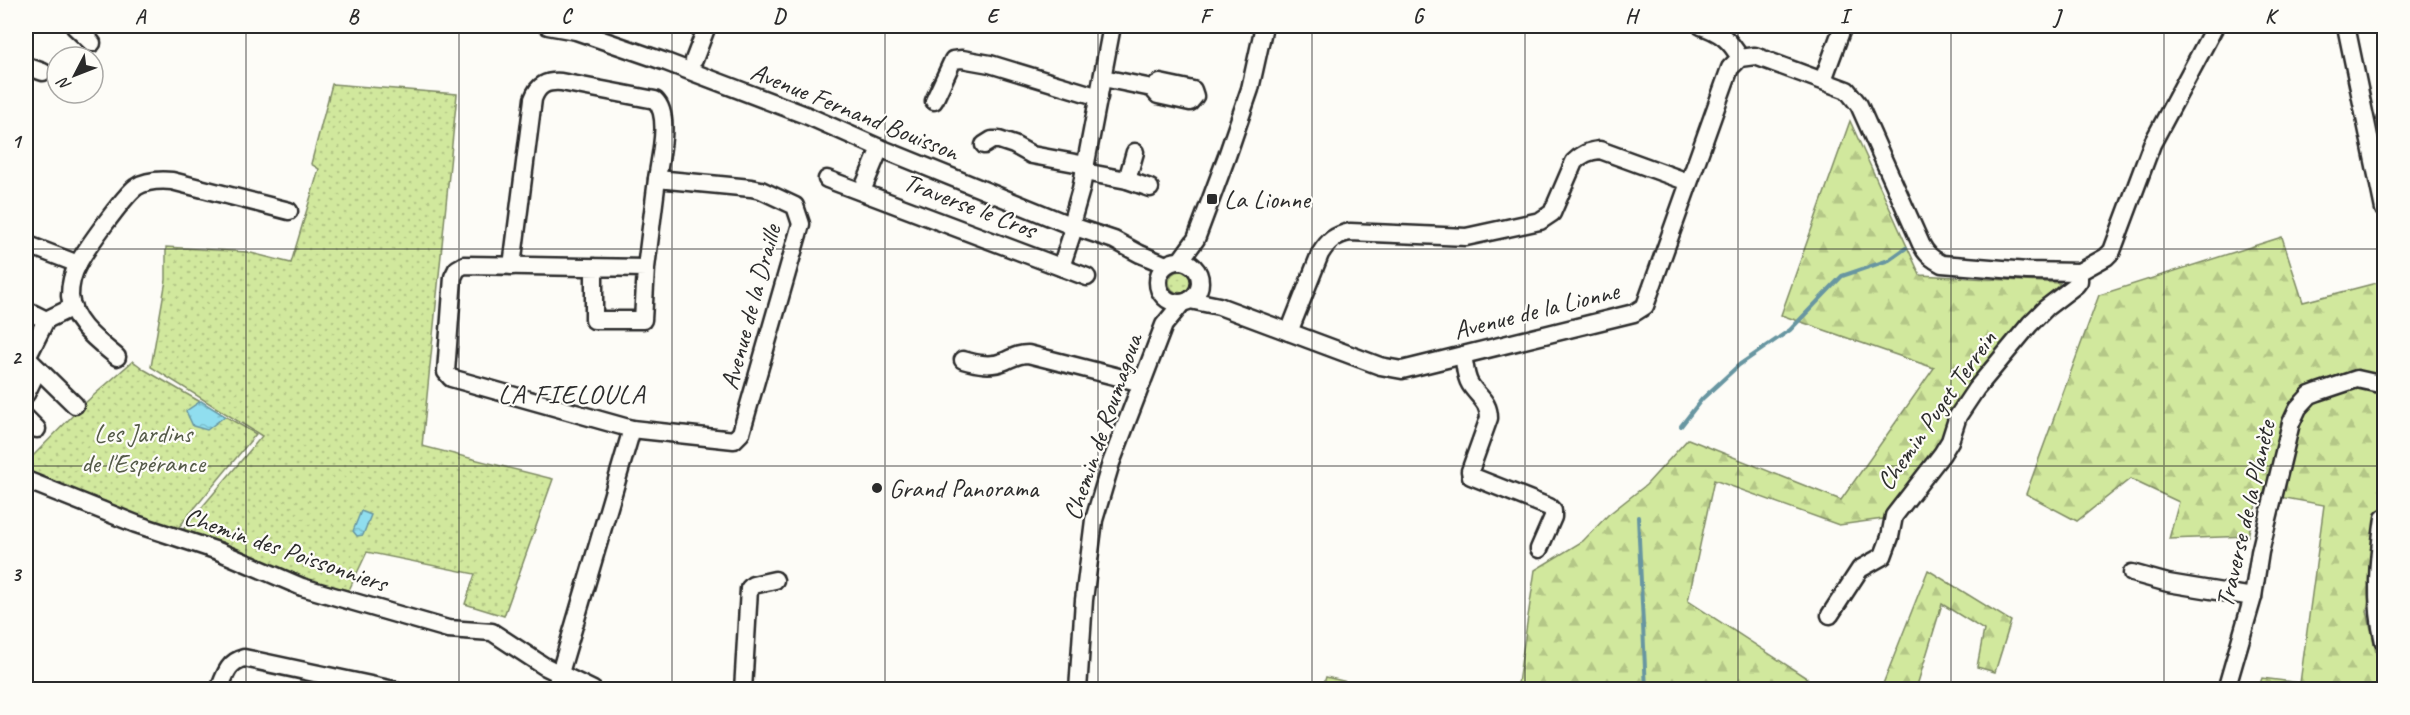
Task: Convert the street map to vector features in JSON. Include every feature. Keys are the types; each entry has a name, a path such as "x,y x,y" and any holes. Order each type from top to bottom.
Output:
{"street":[{"path":"74,26 92,43"},
{"name":"Avenue Fernand Bouisson","path":"548,26 577,28 808,116 880,148 1072,226 1114,240 1177,275"},
{"path":"694,60 707,26"},
{"name":"Traverse le Cros","path":"1061,267 1072,234 1113,26"},
{"path":"1219,306 1209,296 1177,275 1196,239 1250,89 1264,26"},
{"path":"1701,26 1719,32 1732,44 1740,58 1755,56 1846,90 1859,105 1921,244 1930,257 1942,264 2026,271 2079,272"},
{"path":"1823,80 1843,26"},
{"name":"Chemin Puget Terrein","path":"1830,615 1860,569 1883,556 1894,516 1942,454 1965,404 2030,324 2046,308 2076,285 2079,281 2079,272 2106,257 2112,251 2152,144 2215,26"},
{"path":"2346,26 2385,209"},
{"name":"Avenue de la Lionne","path":"1177,275 1174,303 1219,306 1289,333 1392,369 1402,370 1634,313 1645,306 1730,68 1740,58"},
{"path":"934,101 953,60 962,59 990,64 1099,97"},
{"path":"26,66 43,72"},
{"path":"1103,78 1152,88"},
{"path":"512,266 533,99 543,84 551,81 655,100 660,105 663,118 646,268 643,320 594,320 594,267"},
{"path":"984,145 992,140 999,140 1032,155 1150,188"},
{"name":"Traverse le Cros","path":"862,191 880,148"},
{"path":"1289,333 1320,254 1327,243 1340,234 1350,232 1466,237 1540,221 1552,213 1574,162 1580,156 1592,151 1600,150 1688,182"},
{"path":"1127,180 1135,152"},
{"name":"Avenue de la Draille","path":"646,268 464,265 457,269 453,277 446,372 451,378 632,429 734,440 741,433 801,224 795,206 761,190 657,178"},
{"name":"Traverse le Cros","path":"827,179 1087,276"},
{"path":"117,357 87,330 73,307 71,285 78,264 125,197 138,186 156,180 172,181 289,211"},
{"path":"26,244 78,264"},
{"name":"Chemin de Roumagoua","path":"1164,325 1196,295 1177,275"},
{"name":"Chemin de Roumagoua","path":"1078,690 1084,600 1094,520 1111,462 1164,325 1177,275"},
{"path":"26,394 30,361 46,320 73,307"},
{"path":"26,310 46,320"},
{"path":"963,360 980,365 991,364 1005,362 1017,354 1028,354 1142,382"},
{"path":"1463,355 1469,381 1486,402 1489,410 1489,418 1470,471 1471,476 1549,507 1553,511 1553,517 1539,549"},
{"path":"30,361 75,405"},
{"name":"Traverse de la Planète","path":"2226,690 2253,597 2260,552 2291,423 2298,408 2310,395 2357,378 2385,385"},
{"path":"557,682 632,429"},
{"name":"Chemin des Poissonniers","path":"26,480 136,524 218,551 302,587 448,629 492,632 557,682 592,690"},
{"path":"2385,518 2377,565 2379,622 2385,642"},
{"path":"2132,573 2168,583 2253,597"},
{"path":"743,690 749,589 753,585 775,580"},
{"path":"219,690 229,666 235,660 244,658 394,690"}],"green space":[{"path":"332,84 457,94 422,446 553,479 504,616 465,604 475,574 367,552 349,590 307,584 182,531 262,436 151,367 166,280 166,247 247,252 291,263 319,169 311,164"},
{"path":"1850,121 1920,275 2060,283 1883,519 1839,525 1714,480 1688,601 1808,679 1807,689 1517,690 1535,570 1583,541 1608,515 1646,485 1688,439 1841,500 1934,368 1781,315"},
{"path":"2282,237 2303,302 2384,281 2384,515 2367,611 2381,675 2378,689 2258,689 2262,678 2300,683 2324,505 2259,493 2248,536 2169,539 2179,502 2130,479 2077,521 2026,494 2099,295"},
{"path":"1180,271 1188,274 1191,282 1188,290 1180,293 1172,290 1169,282 1172,274"},
{"name":"Les Jardins de l'Espérance","path":"133,361 256,434 174,533 26,477 26,463 85,403"},
{"path":"1928,570 2011,621 1995,672 1977,667 1984,630 1942,604 1916,689 1881,689"},
{"path":"1326,677 1364,686 1363,689 1322,689"}],"water":[{"path":"201,401 225,416 207,430 193,426 186,411"},
{"path":"361,511 371,515 363,535 357,536 353,531"}],"waterway":[{"path":"1681,426 1702,399 1739,365 1790,330 1842,276 1889,260 1906,248"},
{"path":"1638,517 1646,690"}],"place":[{"name":"La Lionne","path":"1212,199"},
{"name":"Grand Panorama","path":"877,488"}],"district":[{"name":"LA FIELOULA","path":"572,394"}]}
